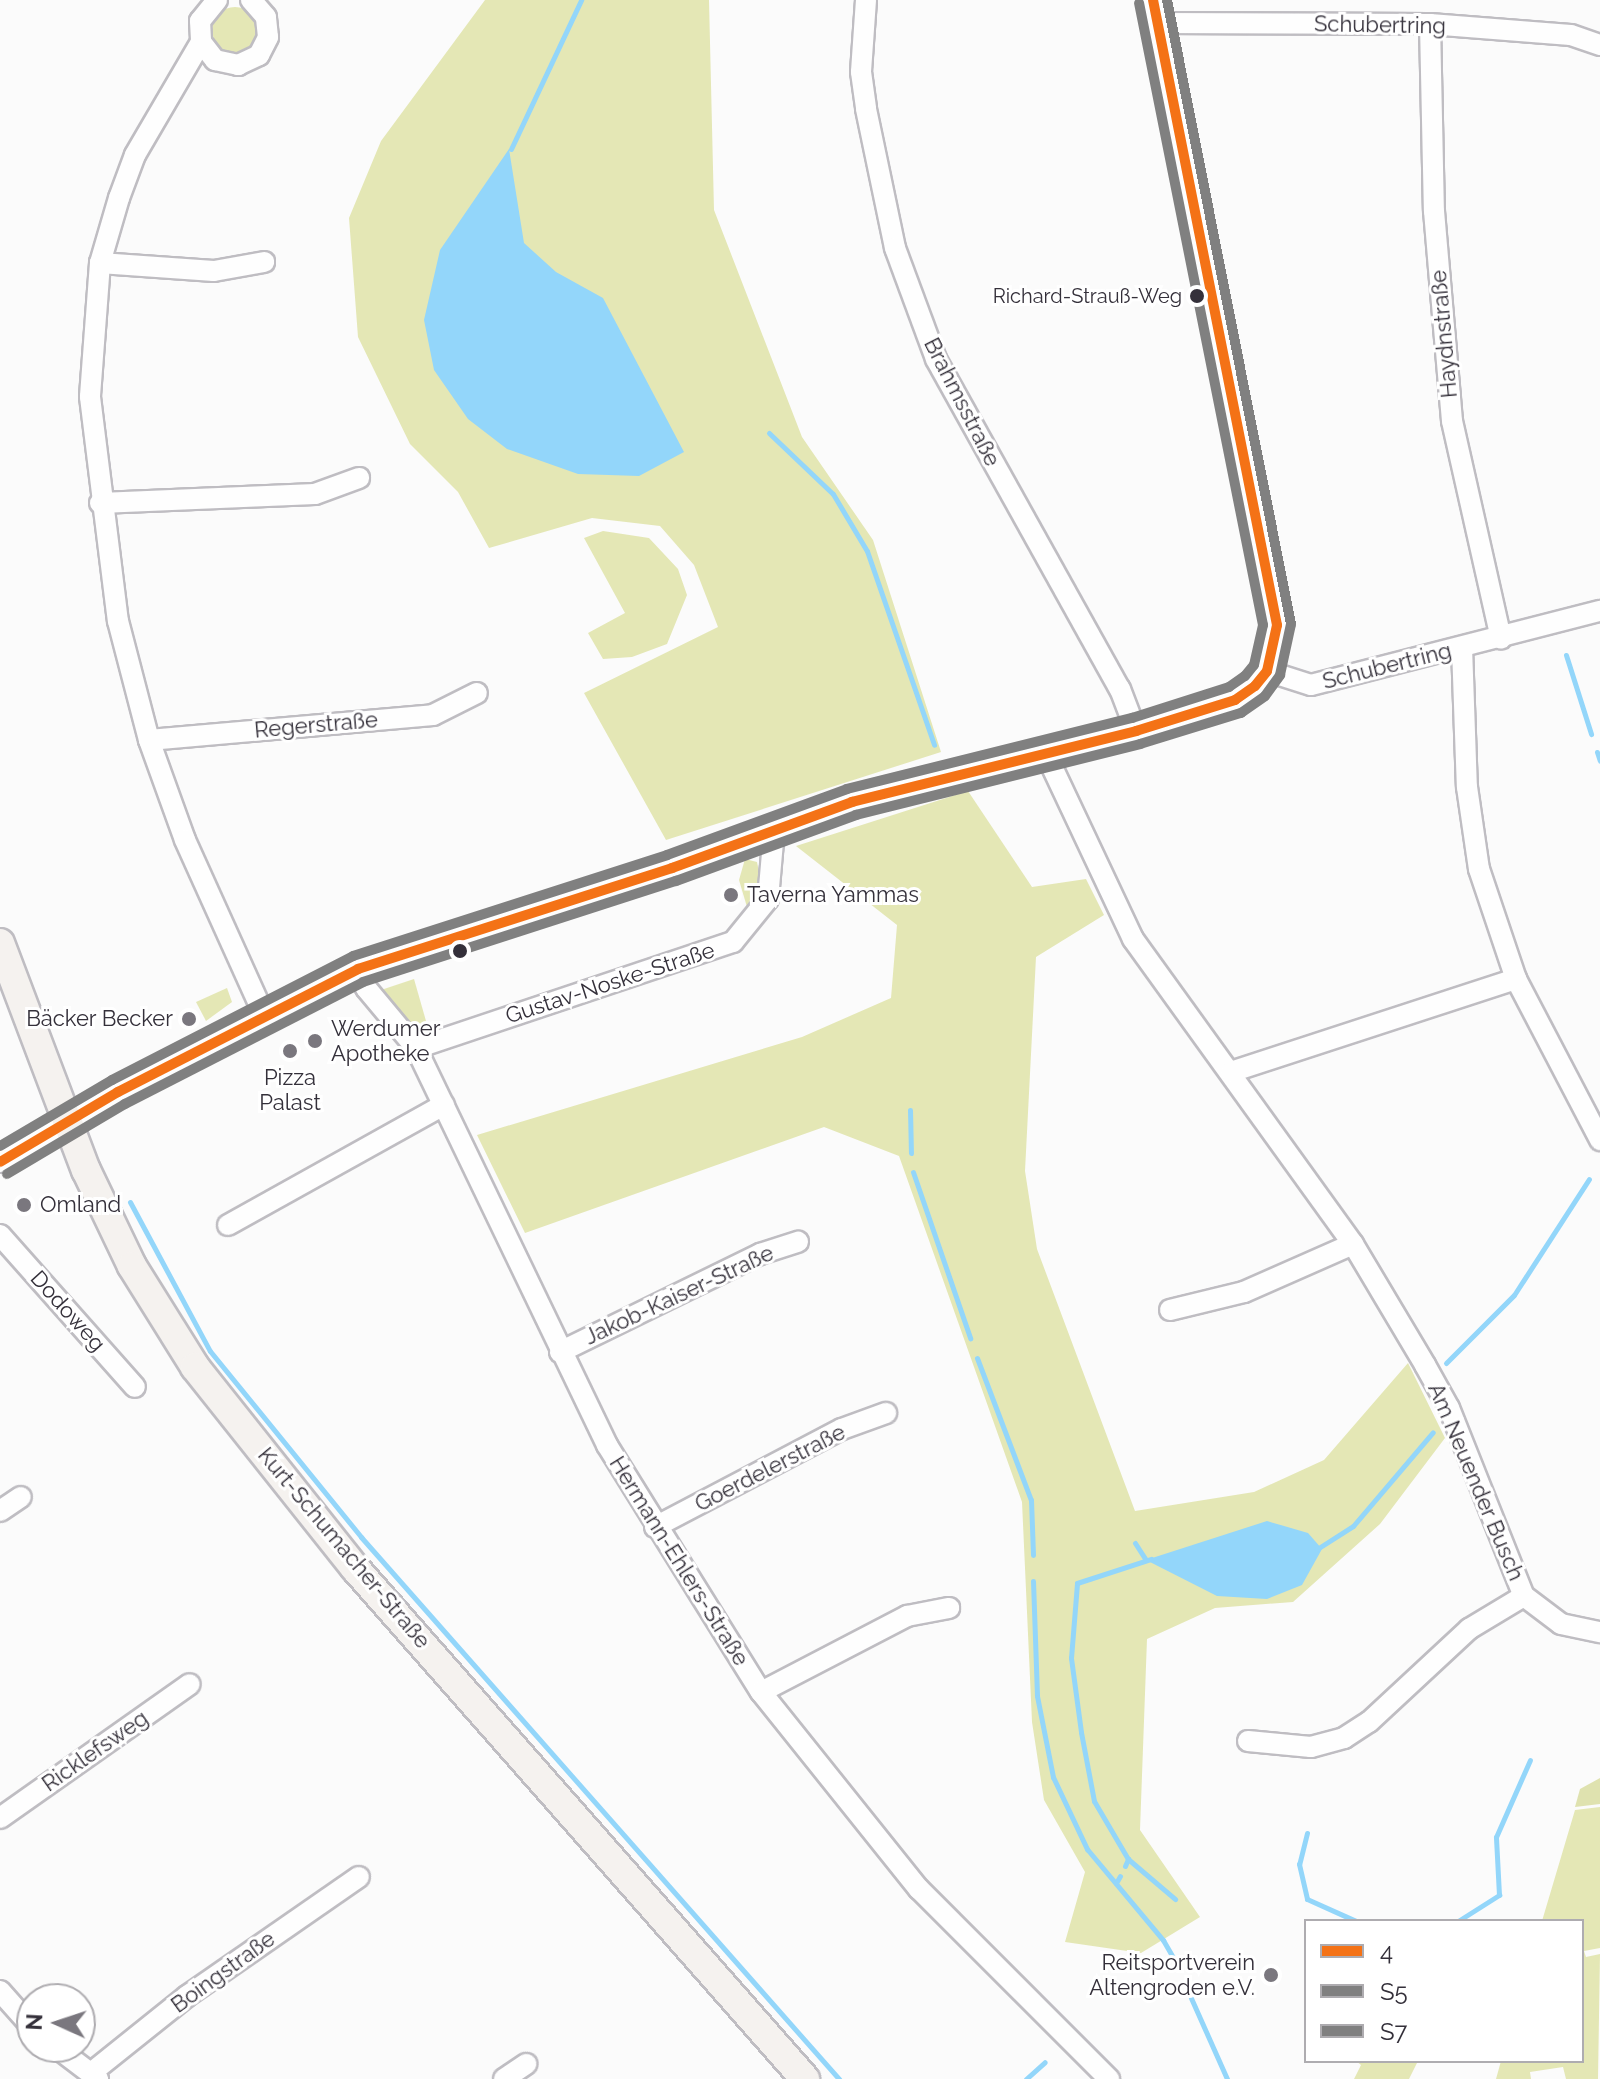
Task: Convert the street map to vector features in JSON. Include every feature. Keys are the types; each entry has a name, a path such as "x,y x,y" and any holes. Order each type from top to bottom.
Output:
{"street":[{"path":"217,0 200,21 201,42 135,155 100,263 90,397 100,503 118,621 149,740 185,840 264,1015"},
{"path":"201,42 226,65 259,55 269,27 251,0"},
{"name":"Brahmsstraße","path":"866,0 861,72 866,109 895,248 926,333 1024,524 1120,689 1136,731"},
{"path":"0,1162 264,1015 358,969 774,831 852,802 1136,731 1235,700 1267,671 1277,625 1153,0"},
{"name":"Schubertring","path":"1158,23 1430,24 1571,35 1600,45"},
{"name":"Haydnstraße","path":"1430,24 1434,211 1450,406 1501,639"},
{"path":"100,263 214,271 264,262"},
{"path":"100,503 315,494 359,478"},
{"name":"Schubertring","path":"1267,671 1311,685 1501,639 1600,611"},
{"path":"1462,647 1473,833 1516,979 1600,1140"},
{"name":"Regerstraße","path":"149,740 433,715 477,693"},
{"name":"Am Neuender Busch","path":"1045,752 1133,939 1353,1244 1449,1408 1524,1596 1561,1624 1600,1632"},
{"name":"Gustav-Noske-Straße","path":"416,1048 733,942 768,899 774,831"},
{"name":"Kurt-Schumacher-Straße","path":"0,943 68,1124 125,1252 195,1367 355,1568 805,2079"},
{"name":"Hermann-Ehlers-Straße","path":"358,969 366,988 416,1048 560,1352 655,1527 761,1692 919,1889 1109,2079"},
{"path":"1231,1072 1516,979"},
{"path":"228,1225 444,1105"},
{"name":"Dodoweg","path":"0,1235 135,1387"},
{"name":"Jakob-Kaiser-Straße","path":"560,1352 760,1254 798,1242"},
{"path":"1170,1310 1244,1292 1353,1244"},
{"name":"Goerdelerstraße","path":"655,1527 842,1429 886,1413"},
{"path":"0,1511 21,1497"},
{"name":"Am Neuender Busch","path":"1248,1741 1311,1747 1344,1738 1369,1722 1469,1629 1524,1596"},
{"path":"761,1692 907,1616 949,1608"},
{"name":"Ricklefsweg","path":"0,1818 190,1684"},
{"name":"Boingstraße","path":"94,2076 187,1996 359,1877"},
{"path":"0,1991 7,2015"},
{"path":"77,2063 94,2076"},
{"path":"504,2079 526,2064"}],"green space":[{"path":"485,0 709,0 714,210 802,437 873,540 941,752 666,840 584,693 718,627 694,565 660,526 592,518 489,548 458,492 410,444 358,337 349,218 381,141"},
{"path":"235,7 252,13 258,30 252,47 235,53 218,47 212,30 218,13"},
{"path":"603,531 649,538 678,569 687,595 667,644 632,657 603,659 588,633 625,613 584,538"},
{"path":"968,791 1032,887 1086,879 1104,915 1036,957 1025,1171 1037,1249 1135,1511 1254,1492 1324,1460 1408,1363 1445,1438 1380,1524 1293,1602 1215,1608 1147,1639 1140,1830 1200,1917 1141,1953 1065,1942 1085,1872 1044,1800 1032,1722 1022,1502 899,1156 824,1127 525,1233 477,1135 802,1037 891,998 897,925 796,846"},
{"path":"745,859 757,862 760,877 747,907 739,880"},
{"path":"414,979 428,1028 422,1030 405,1023 381,990"},
{"path":"227,988 232,1002 206,1021 196,1002"},
{"path":"1600,1778 1600,1804 1575,1807 1580,1789"},
{"path":"1600,1807 1600,1948 1584,1951 1584,1919 1543,1919 1575,1810"},
{"path":"1584,1951 1586,1957 1600,1954 1598,2079 1566,2079 1563,2067 1530,2072 1531,2079 1496,2079 1500,2063 1584,2063"},
{"path":"1358,2063 1417,2063 1409,2079 1354,2079 1361,2065"}],"water":[{"path":"509,149 524,243 556,272 603,298 684,452 639,476 578,474 507,449 468,419 434,370 424,320 440,250"},
{"path":"1267,1521 1308,1533 1322,1549 1302,1585 1267,1599 1217,1596 1146,1560"}],"waterway":[{"path":"511,149 581,0"},
{"path":"769,433 833,494 867,551 934,745"},
{"path":"1566,655 1591,734"},
{"path":"1597,752 1600,761"},
{"path":"910,1110 911,1153"},
{"path":"913,1172 970,1338"},
{"path":"1446,1363 1514,1295 1589,1179"},
{"path":"130,1202 210,1351 361,1537 839,2079"},
{"path":"977,1358 1031,1500 1033,1555"},
{"path":"1317,1549 1353,1526 1433,1432"},
{"path":"1135,1543 1146,1560"},
{"path":"1125,1866 1128,1859 1094,1801 1081,1732 1071,1658 1077,1583 1151,1559"},
{"path":"1033,1581 1037,1696 1053,1777 1087,1849 1163,1940 1178,1966"},
{"path":"1461,1919 1499,1895 1496,1837 1530,1760"},
{"path":"1307,1833 1299,1864 1307,1899 1352,1919"},
{"path":"1128,1859 1175,1899"},
{"path":"1116,1883 1120,1876"},
{"path":"1191,1998 1227,2079"},
{"path":"1026,2079 1045,2062"}],"transit line":[{"name":"4","path":"0,1162 118,1092 358,969 672,868 852,802 1136,731 1235,700 1255,686 1267,671 1277,625 1153,0"},
{"name":"S5","path":"7,1174 125,1104 363,982 676,881 856,815 1140,744 1241,713 1265,696 1280,675 1291,624 1167,0"},
{"name":"S7","path":"0,1146 112,1080 353,956 667,855 847,789 1132,718 1229,687 1245,676 1254,665 1263,625 1139,3"}],"place":[{"name":"Richard-Strauß-Weg","path":"1197,296"},
{"name":"Taverna Yammas","path":"731,895"},
{"name":"Bäcker Becker","path":"189,1019"},
{"name":"Werdumer Apotheke","path":"315,1041"},
{"name":"Pizza Palast","path":"290,1051"},
{"name":"Omland","path":"24,1205"},
{"name":"Reitsportverein Altengroden e.V.","path":"1271,1975"}]}
